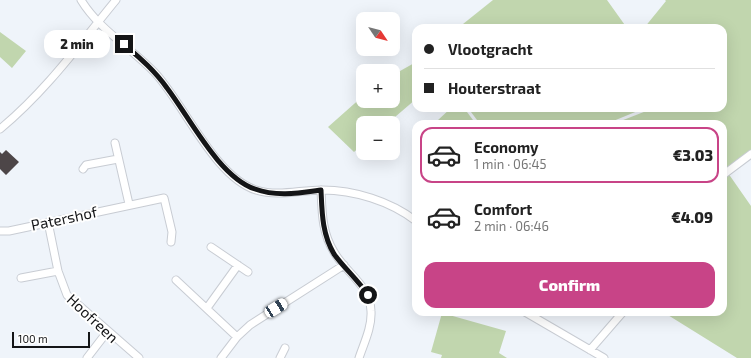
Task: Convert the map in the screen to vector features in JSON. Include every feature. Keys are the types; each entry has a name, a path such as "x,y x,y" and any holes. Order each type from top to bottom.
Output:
{"street":[{"path":"81,0 98,22 157,75 219,162 236,179 247,186 266,192 279,194 321,190 367,197 390,205 412,218"},
{"path":"0,129 24,110 116,0"},
{"path":"115,143 129,204"},
{"path":"727,172 751,154"},
{"path":"83,169 86,165 118,159"},
{"path":"321,190 324,229 335,254 362,286 370,302 370,323 360,358"},
{"name":"Patershof","path":"0,231 9,231 129,204 164,198 172,232 171,242"},
{"name":"Hoofreen","path":"48,222 58,271 67,295 107,332 139,358"},
{"path":"211,247 248,272"},
{"path":"207,308 238,265"},
{"path":"221,358 236,337 257,321 344,265"},
{"path":"21,278 58,271"},
{"path":"176,280 236,337"},
{"path":"532,316 604,358"},
{"path":"590,350 620,316"},
{"path":"88,358 107,332"},
{"path":"280,358 285,348"}],"green space":[{"path":"493,0 607,0 624,24 463,24"},
{"path":"665,0 751,0 751,156 728,173 751,206 751,358 737,358 669,316 727,316 727,120 623,120 644,112 727,112 727,24 647,24 666,1"},
{"path":"0,32 26,51 12,68 0,57"},
{"path":"412,64 412,102 396,116 356,116 356,150 354,152 328,127 356,102 356,108 400,108 400,71"},
{"path":"447,112 467,112 473,120 438,120"},
{"path":"471,112 635,112 616,120 477,120"},
{"path":"441,316 453,316 506,331 499,353 507,358 441,358 442,355 431,352"}],"building":[{"path":"6,150 19,162 6,175 0,169 0,152 2,154"}],"route":[{"path":"124,44 157,75 219,162 227,172 236,179 256,190 279,194 321,190 324,229 328,242 335,254 368,295"}]}
